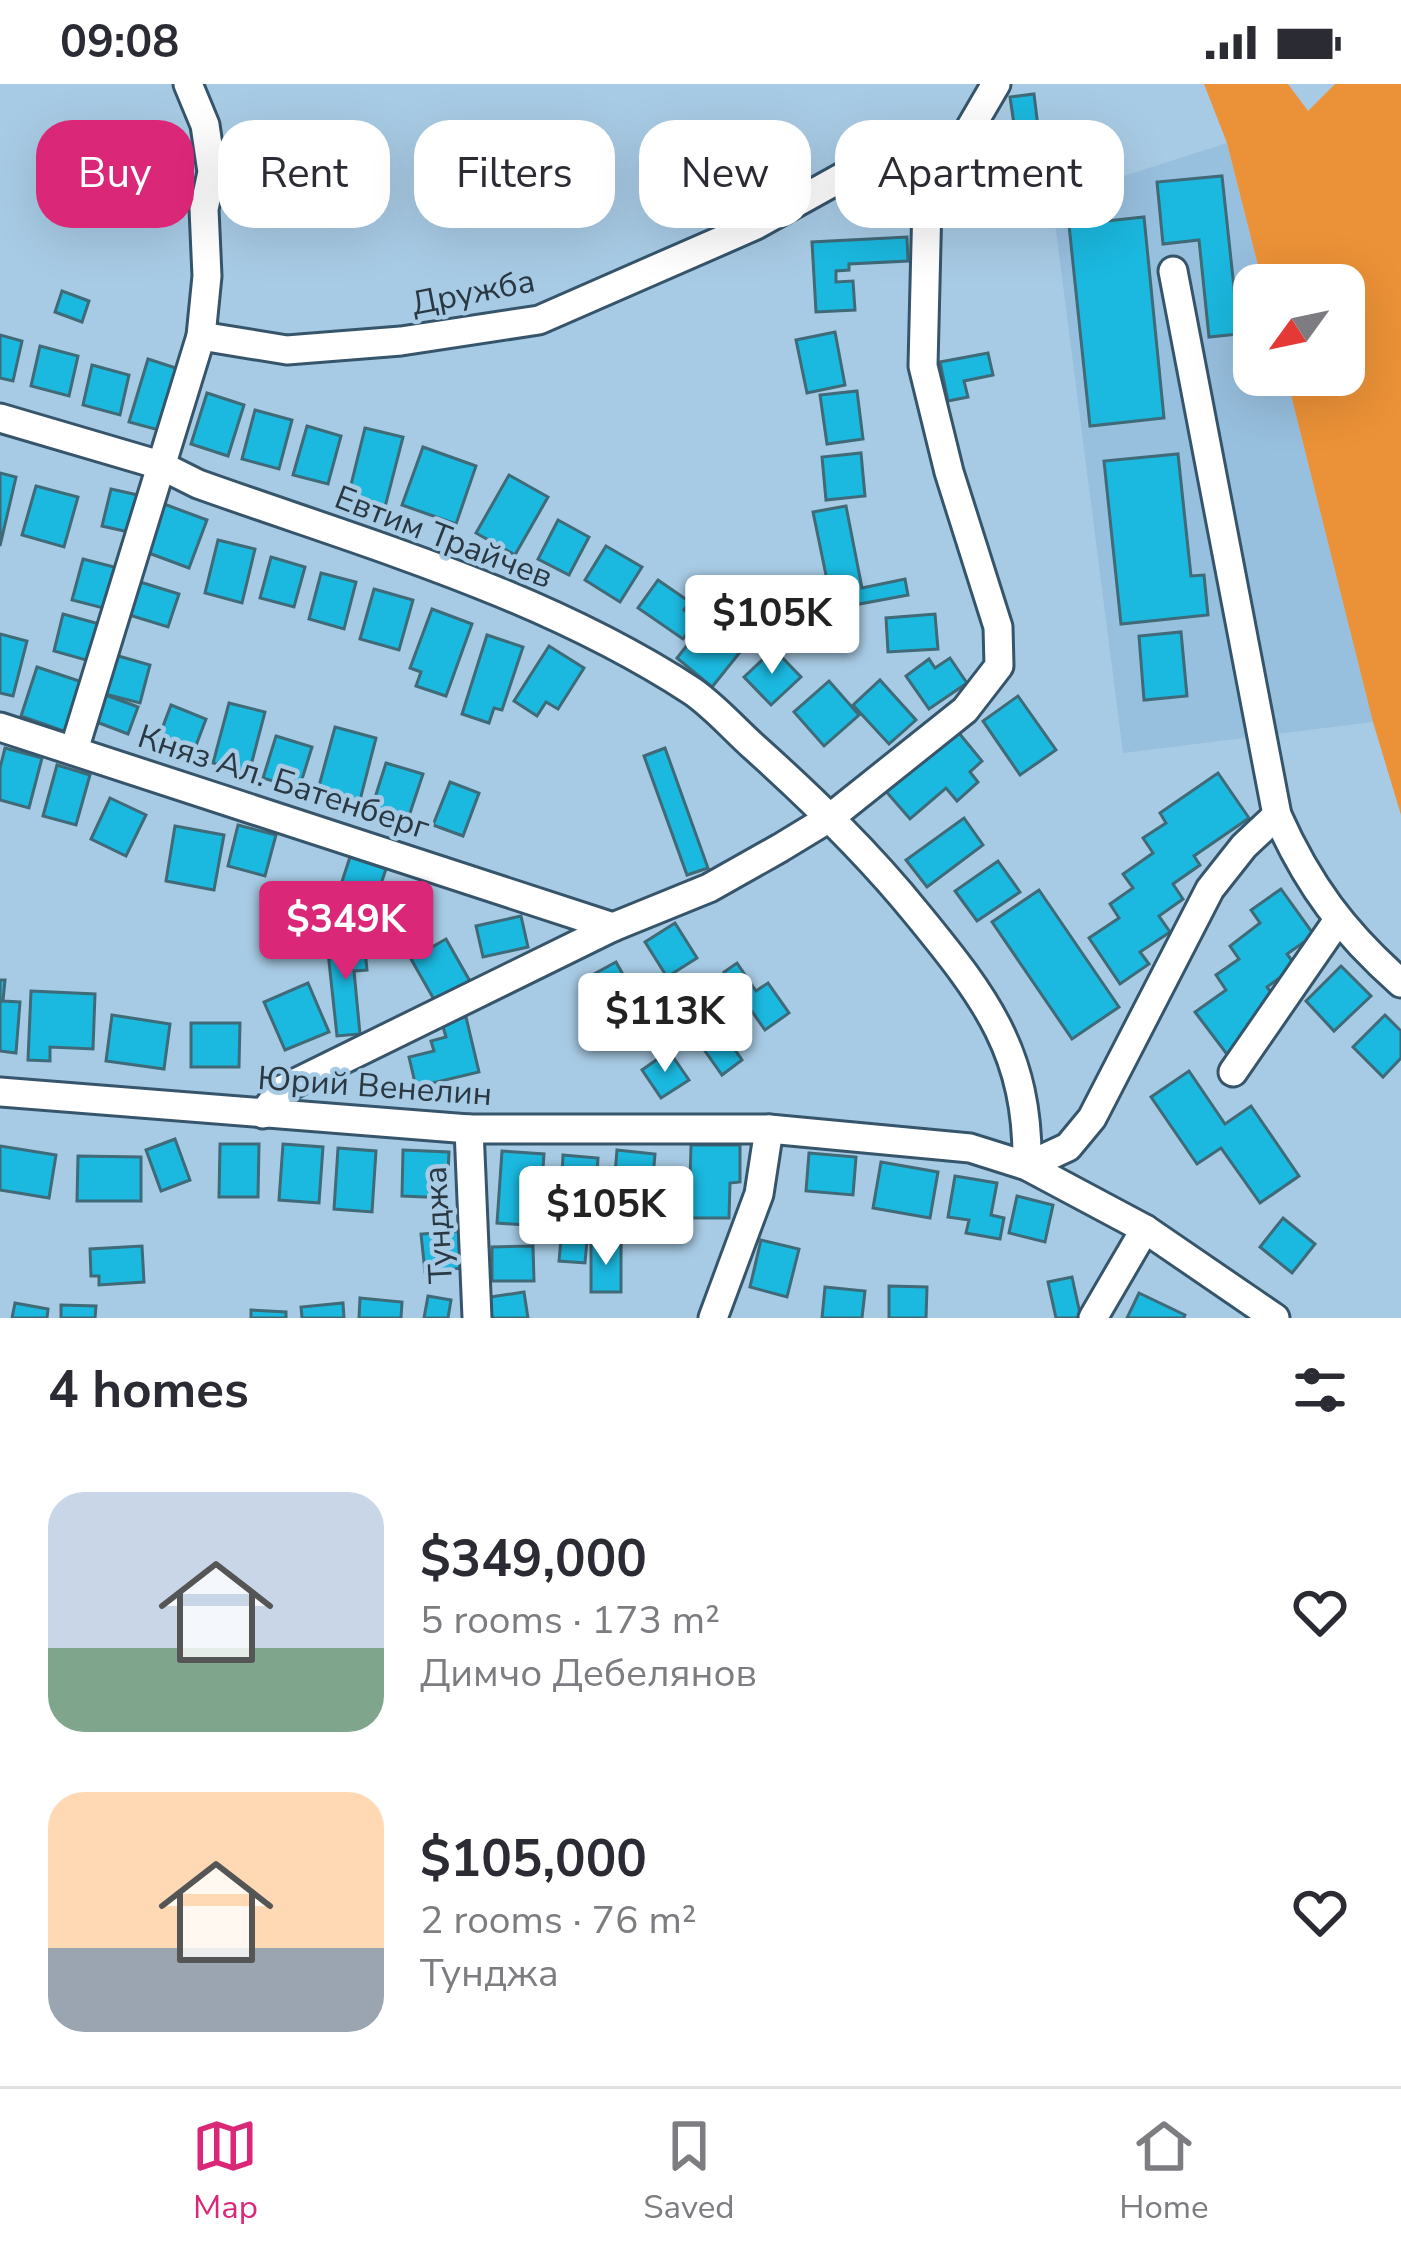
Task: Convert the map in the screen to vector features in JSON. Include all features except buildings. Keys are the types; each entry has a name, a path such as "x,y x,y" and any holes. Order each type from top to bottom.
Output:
{"street":[{"path":"74,750 202,336 207,276 204,209 212,172 205,125 188,84"},
{"path":"975,120 996,84"},
{"name":"Дружба","path":"202,336 287,350 401,341 538,320 754,226 835,181"},
{"path":"262,1114 281,1090 613,927 709,888 831,817 965,710 999,666 998,627 949,472 923,366 926,228"},
{"path":"1174,271 1276,815 1302,872 1338,920 1401,983"},
{"name":"Евтим Трайчев","path":"0,418 160,465 198,484 528,602 694,693 831,817 891,882 983,1001 1016,1061 1028,1122 1028,1166"},
{"name":"Княз Ал. Батенберг","path":"0,728 613,927"},
{"path":"1028,1166 1069,1147 1092,1118 1210,890 1276,815"},
{"path":"1233,1072 1338,920"},
{"name":"Юрий Венелин","path":"0,1092 469,1129 769,1129 970,1148 1028,1166 1145,1229 1275,1318"},
{"name":"Тунджа","path":"469,1129 478,1318"},
{"path":"713,1318 759,1193 769,1129"},
{"path":"1094,1318 1145,1229"}],"shaded area":[{"path":"1204,84 1288,84 1308,111 1335,84 1401,84 1401,815 1291,396 1365,396 1365,264 1258,264 1227,143"},
{"path":"1227,143 1258,264 1233,264 1233,396 1291,396 1373,722 1123,753 1056,228 1124,228 1124,176"}]}
